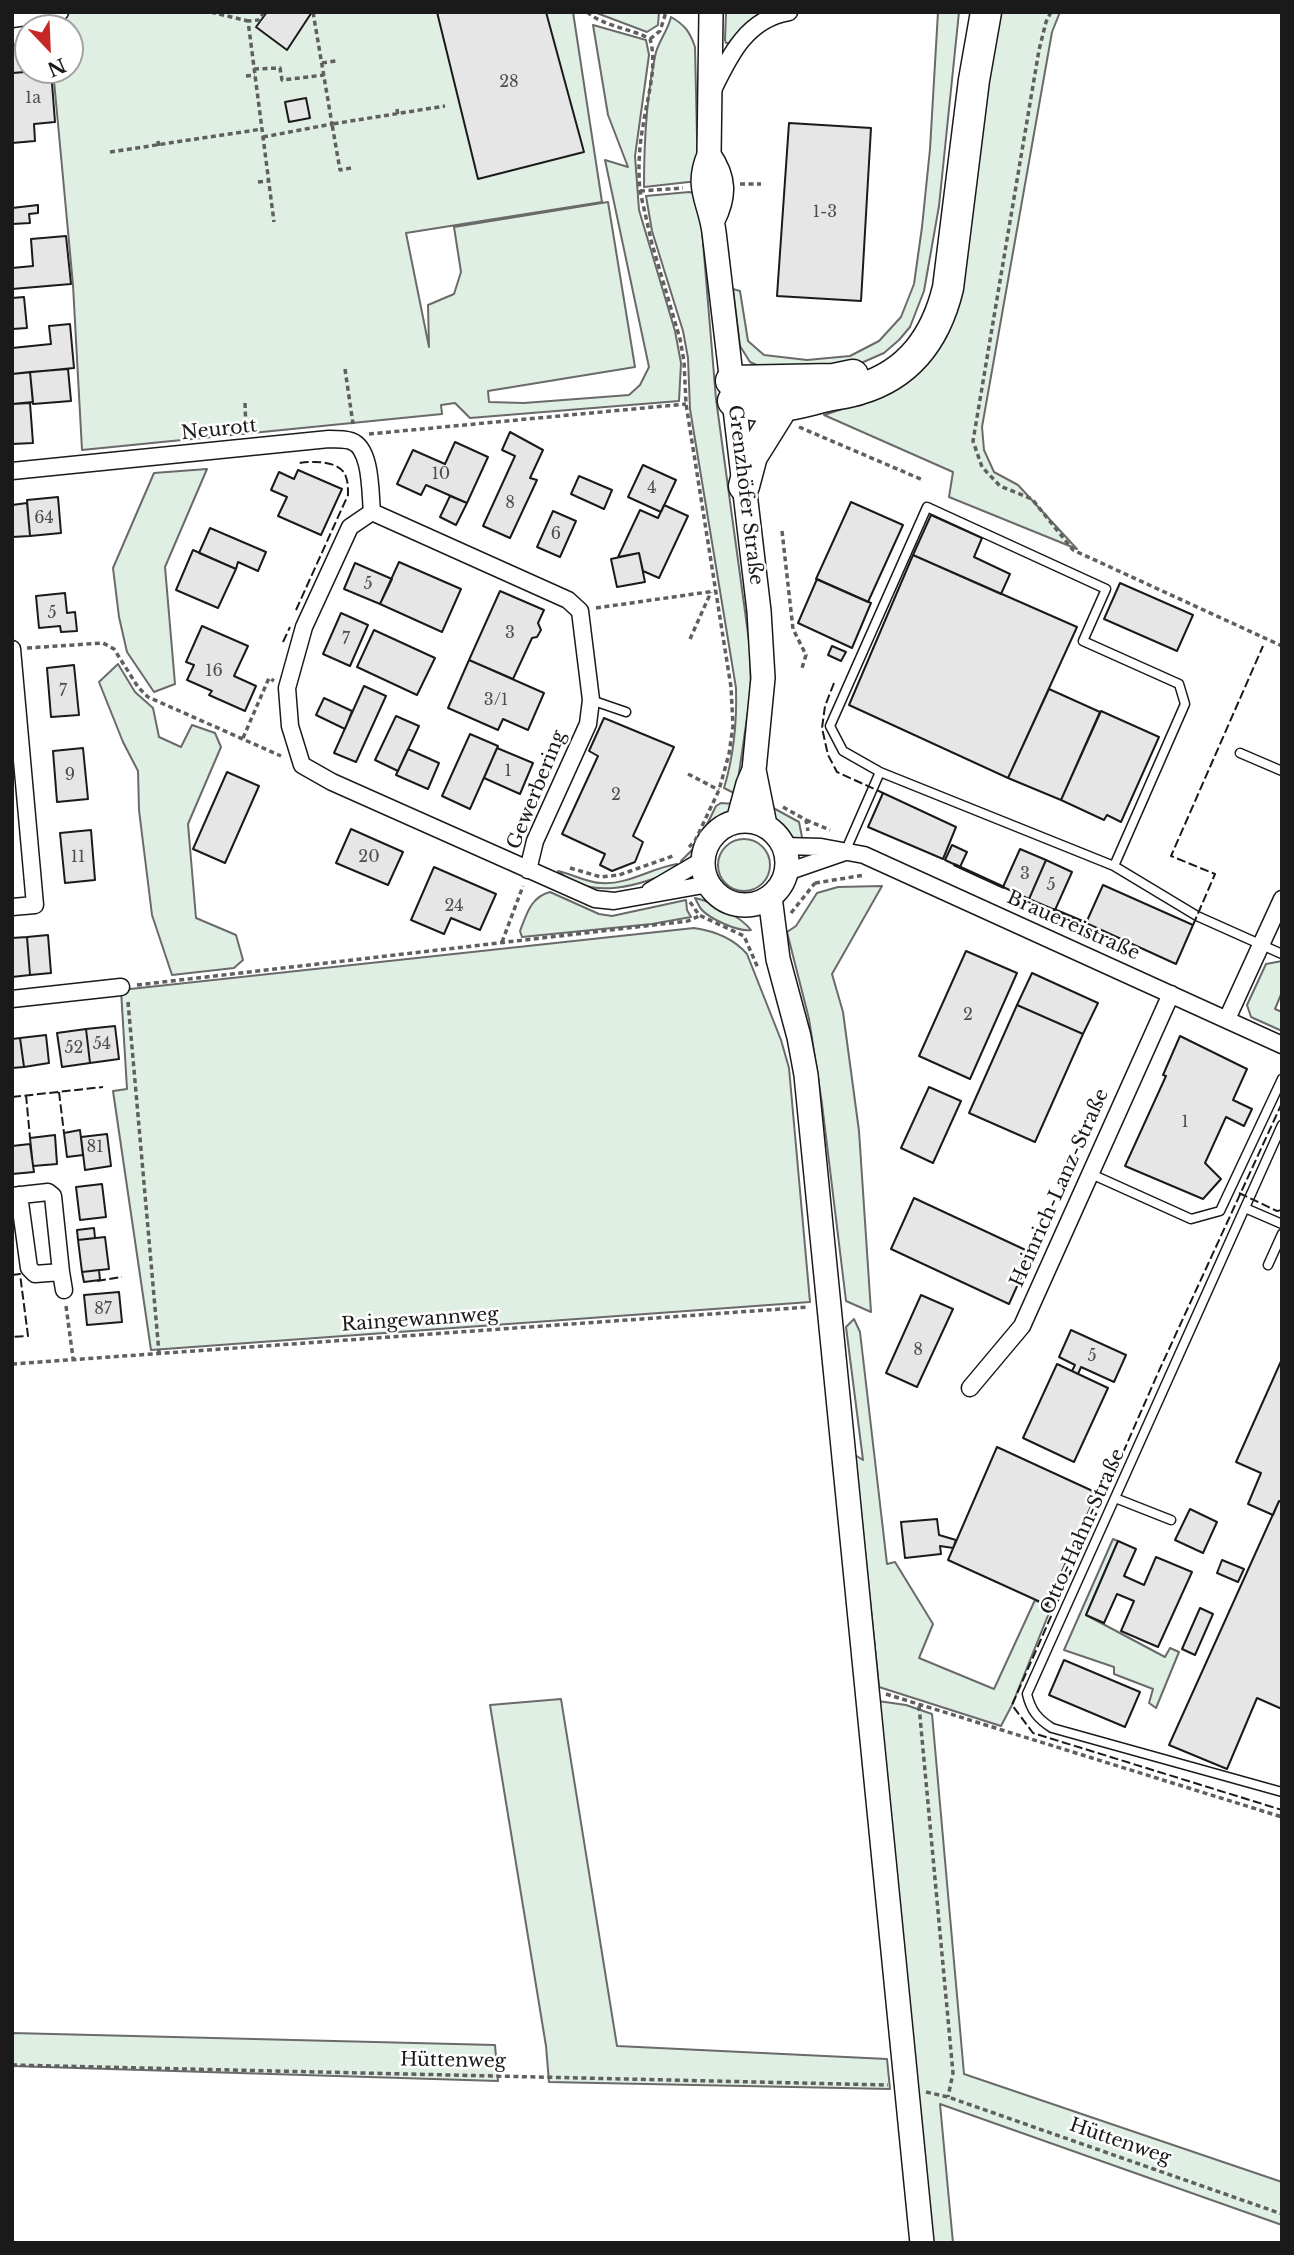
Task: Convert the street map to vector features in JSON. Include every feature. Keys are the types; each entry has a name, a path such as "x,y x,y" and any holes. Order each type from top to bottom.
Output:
{"highway":[{"path":"732,391 854,375 888,360 904,349 920,331 931,307 939,278 973,12"},
{"path":"732,391 759,408 782,408 860,390 887,378 925,344 943,310 948,288 986,12"},
{"path":"744,486 752,456 782,408"}],"street":[{"path":"12,19 60,12"},
{"path":"709,97 732,52 747,33 760,23 782,13"},
{"name":"Grenzhöfer Straße","path":"705,14 709,97 709,155 703,170 705,202 713,220 759,611 763,678 754,769 738,821"},
{"name":"Neurott","path":"12,471 329,439 354,439"},
{"path":"354,439 363,450 367,461 372,512"},
{"path":"372,512 568,600 580,611"},
{"path":"302,765 290,726 287,688 304,627 350,527 372,512"},
{"name":"Gewerbering","path":"302,765 332,782 528,870 536,841 587,724 592,700 580,611"},
{"path":"12,907 35,905 13,649"},
{"name":"Grenzhöfer Straße","path":"754,769 765,825"},
{"path":"642,895 706,846 725,826 738,821 747,820 765,825 776,833 788,858 787,872 770,897 746,905 724,899 709,884 695,855"},
{"name":"Brauereistraße","path":"784,846 821,847 864,855 1282,1045"},
{"path":"787,872 845,852"},
{"path":"528,870 595,898 614,901 709,884"},
{"path":"770,897 778,959 799,1037 806,1075 922,2243"},
{"path":"1227,1019 1282,899"},
{"path":"746,905 778,959"},
{"path":"12,999 124,986"},
{"name":"Heinrich-Lanz-Straße","path":"970,1388 1021,1326 1171,993"},
{"path":"61,1272 35,1274 29,1268 15,1196 48,1192 53,1196 64,1290"}],"lane":[{"path":"1114,866 1185,704 1179,684 1083,641 1106,589 927,507 830,726 843,751 880,772 1114,866 1197,916 1282,954"},
{"path":"592,700 626,712"},
{"path":"1240,753 1282,771"},
{"path":"845,852 880,772"},
{"path":"1089,1173 1191,1219 1220,1212 1282,1079"},
{"name":"Otto-Hahn-Straße","path":"1282,1125 1027,1694 1030,1706 1039,1719 1052,1728 1282,1792"},
{"path":"1245,1208 1282,1224"},
{"path":"1268,1265 1282,1234"},
{"path":"1115,1497 1171,1520"}],"path":[{"path":"211,12 247,21 259,20 264,12"},
{"path":"313,12 340,170 351,168"},
{"path":"587,12 596,19 650,39 654,52 642,130 639,178 642,206 684,361 686,404 713,591 731,687 733,726 719,790 695,841 695,855"},
{"path":"650,39 660,30 666,12"},
{"path":"1051,12 1039,50 973,441 982,467 1000,486 1032,499 1073,550 1282,646"},
{"path":"247,21 274,222"},
{"path":"322,63 336,61"},
{"path":"254,69 280,68 282,80 324,75"},
{"path":"246,76 255,75"},
{"path":"263,137 445,106"},
{"path":"110,152 262,129"},
{"path":"258,182 269,181"},
{"path":"345,369 354,439 686,404"},
{"path":"245,403 247,448"},
{"path":"782,408 800,428 923,481"},
{"path":"782,531 793,629 806,655 802,668"},
{"path":"580,611 713,591"},
{"path":"690,639 713,591"},
{"path":"13,649 103,643 114,649 138,687 148,696 302,765"},
{"path":"243,738 269,678 287,688"},
{"path":"688,774 719,790"},
{"path":"564,866 601,877 619,876 675,856"},
{"path":"815,883 868,874 890,866"},
{"path":"502,942 528,870"},
{"path":"685,888 699,915 744,936 751,950"},
{"path":"159,1353 124,986 688,921 699,915"},
{"path":"64,1290 73,1358"},
{"name":"Raingewannweg","path":"12,1364 802,1307 829,1308"},
{"path":"866,1688 1282,1817"},
{"name":"Hüttenweg","path":"919,1704 953,2073 948,2097 1282,2214"},
{"name":"Hüttenweg","path":"12,2065 893,2085"}],"green space":[{"path":"573,12 602,202 406,233 429,347 428,305 454,294 461,272 454,227 608,202 635,367 488,391 489,402 524,403 629,395 640,385 649,367 605,160 628,167 608,115 593,25 646,40 649,55 635,156 639,210 675,331 681,363 679,401 470,418 455,403 441,405 442,414 82,450 73,285 54,84 84,84 84,14 48,14"},
{"path":"594,12 659,12 658,25 647,32"},
{"path":"726,12 766,12 744,26 726,43"},
{"path":"938,12 959,12 939,206 924,291 910,327 884,353 852,367 763,368 750,362 740,346 733,289 740,291 748,341 764,355 807,360 850,356 879,341 901,317 914,284 922,227 930,149"},
{"path":"1001,12 1060,12 1052,32 982,427 984,450 994,472 1018,485 1077,549 949,497 953,472 824,415 888,394 923,368 946,337 961,296 992,47"},
{"path":"671,17 686,29 695,47 698,181 644,187 650,85 656,52"},
{"path":"689,192 699,194 716,399 750,648 751,690 736,794 724,788 734,738 736,688 690,409 688,358 683,331 652,231 646,196"},
{"path":"207,469 165,567 175,684 154,692 127,652 119,617 113,568 154,473"},
{"path":"118,664 135,692 153,708 159,737 181,747 192,725 215,733 221,747 188,824 196,918 236,935 243,960 234,968 172,975 152,915 139,810 138,771 99,682"},
{"path":"721,803 734,804 729,814 707,836 692,857 685,863 681,861 697,845 716,806"},
{"path":"766,804 799,822 803,842 783,834"},
{"path":"744,839 763,846 770,865 763,884 744,891 725,884 718,865 725,846"},
{"path":"677,864 676,870 662,876 616,888 585,886 558,871 591,882 611,883"},
{"path":"882,886 832,974 843,1012 859,1131 871,1312 846,1301 809,1019 787,932 796,926 817,893 838,887"},
{"path":"550,892 599,914 612,916 686,900 691,917 652,924 522,937 520,931 530,907 538,898"},
{"path":"695,898 725,910 751,930 739,929 717,921 701,909"},
{"path":"694,928 723,936 747,954 781,1040 789,1068 810,1302 151,1350 113,1091 127,1089 121,990"},
{"path":"1282,961 1282,992 1275,1009 1282,1012 1282,1031 1251,1017 1247,1005 1266,964"},
{"path":"854,1319 860,1332 887,1564 895,1562 933,1624 919,1658 994,1689 1035,1600 1051,1608 1001,1726 879,1687 855,1455 863,1460 846,1327"},
{"path":"1113,1539 1118,1541 1086,1615 1165,1657 1170,1648 1179,1652 1156,1708 1149,1703 1153,1689 1114,1674 1114,1667 1064,1650"},
{"path":"561,1699 617,2046 887,2059 890,2089 549,2082 546,2046 490,1705"},
{"path":"878,1701 906,1705 932,1714 964,2074 1282,2182 1282,2225 940,2104 953,2243 929,2243"},
{"path":"12,2033 495,2045 498,2081 12,2066"}],"building":[{"path":"267,12 312,12 287,50 256,27"},
{"path":"437,12 546,12 584,152 478,179"},
{"path":"12,45 14,45 12,73"},
{"path":"12,73 14,84 52,84 55,122 34,124 35,141 12,143"},
{"path":"306,98 310,118 289,122 285,102"},
{"path":"789,123 871,128 861,301 777,296"},
{"path":"38,205 38,213 29,214 30,223 12,224 12,208"},
{"path":"66,236 71,284 12,289 12,268 33,266 31,239"},
{"path":"24,297 27,328 12,329 12,298"},
{"path":"70,324 74,368 12,374 12,348 51,344 49,326"},
{"path":"68,369 71,401 33,404 30,372"},
{"path":"30,372 33,402 12,404 12,374"},
{"path":"30,403 33,443 12,444 12,404"},
{"path":"510,432 543,450 530,478 537,480 510,538 483,526 515,456 502,450"},
{"path":"455,442 488,457 467,503 426,485 421,495 397,484 413,450 445,464"},
{"path":"643,465 676,480 661,512 628,497"},
{"path":"298,470 342,489 321,535 278,516 287,497 271,490 279,472 294,479"},
{"path":"579,476 612,490 604,509 571,494"},
{"path":"450,496 467,503 456,525 440,517"},
{"path":"58,497 61,533 30,536 27,500"},
{"path":"851,502 903,525 868,602 816,579"},
{"path":"27,503 30,536 12,537 12,505"},
{"path":"664,505 688,516 659,578 643,571 639,553 618,557 640,510 658,518"},
{"path":"553,511 576,521 560,557 537,547"},
{"path":"931,515 982,538 974,557 1010,574 1001,594 913,555"},
{"path":"210,528 266,552 258,571 238,562 236,569 199,553"},
{"path":"193,550 236,569 218,608 176,590"},
{"path":"639,553 645,582 617,587 611,559"},
{"path":"913,555 1077,627 1008,778 849,705"},
{"path":"399,562 461,589 442,632 380,604"},
{"path":"355,563 392,579 380,604 344,589"},
{"path":"817,579 871,603 852,648 798,623"},
{"path":"1120,583 1193,615 1177,651 1104,619"},
{"path":"500,591 544,610 538,623 541,630 537,637 532,638 513,679 469,660"},
{"path":"65,593 67,613 75,612 77,631 61,632 60,626 39,628 36,596"},
{"path":"341,613 368,625 350,666 323,654"},
{"path":"202,626 248,646 234,676 256,686 245,711 209,695 212,691 187,680 194,665 186,662"},
{"path":"374,630 435,658 417,695 357,667"},
{"path":"832,646 846,652 841,661 828,655"},
{"path":"469,660 544,693 528,730 503,719 498,730 448,708"},
{"path":"74,665 79,715 51,717 47,668"},
{"path":"364,686 386,696 356,762 334,753"},
{"path":"1049,689 1100,712 1061,800 1008,778"},
{"path":"324,698 352,711 345,729 316,715"},
{"path":"1101,711 1159,737 1121,822 1107,815 1104,820 1061,800"},
{"path":"396,716 419,726 398,771 375,760"},
{"path":"604,718 674,747 633,836 643,842 635,862 612,871 600,865 605,854 562,834 598,756 589,751"},
{"path":"470,734 498,746 470,809 442,796"},
{"path":"83,748 88,799 57,802 53,751"},
{"path":"497,748 533,763 520,794 484,778"},
{"path":"408,749 439,763 428,789 396,775"},
{"path":"227,772 259,786 225,863 193,849"},
{"path":"883,793 956,827 943,859 868,827"},
{"path":"351,829 403,852 388,885 336,863"},
{"path":"91,830 95,880 65,883 60,833"},
{"path":"952,845 967,852 960,867 945,860"},
{"path":"1020,849 1046,860 1029,899 1003,887"},
{"path":"1046,860 1072,872 1055,910 1029,899"},
{"path":"434,867 496,894 480,930 451,918 444,934 411,920"},
{"path":"1103,885 1193,925 1176,964 1086,923"},
{"path":"48,935 51,973 30,975 27,937"},
{"path":"27,937 30,975 12,977 12,938"},
{"path":"966,951 1017,973 970,1079 919,1056"},
{"path":"1032,973 1098,1003 1083,1034 1017,1005"},
{"path":"1017,1005 1083,1034 1035,1142 969,1113"},
{"path":"115,1026 119,1059 90,1063 86,1029"},
{"path":"86,1029 90,1063 62,1067 57,1033"},
{"path":"46,1035 49,1063 24,1067 20,1038"},
{"path":"1180,1036 1247,1069 1233,1100 1252,1109 1244,1126 1226,1117 1205,1163 1221,1179 1203,1199 1125,1166 1166,1076 1163,1075"},
{"path":"20,1038 24,1067 12,1068 12,1039"},
{"path":"929,1087 961,1101 933,1163 901,1148"},
{"path":"80,1130 83,1155 67,1157 64,1133"},
{"path":"107,1134 111,1166 85,1170 81,1137"},
{"path":"55,1135 57,1164 33,1166 30,1138"},
{"path":"30,1144 34,1172 12,1174 12,1146"},
{"path":"102,1184 106,1217 80,1220 76,1187"},
{"path":"914,1198 1032,1253 1009,1304 891,1249"},
{"path":"94,1228 95,1238 78,1240 77,1230"},
{"path":"105,1237 109,1269 82,1272 78,1240"},
{"path":"99,1270 100,1280 84,1282 82,1272"},
{"path":"119,1292 122,1322 87,1325 84,1295"},
{"path":"921,1295 953,1309 917,1387 886,1373"},
{"path":"1071,1330 1126,1355 1114,1382 1081,1367 1078,1374 1072,1371 1075,1365 1059,1357"},
{"path":"1282,1359 1282,1502 1279,1501 1273,1515 1248,1504 1261,1473 1236,1462"},
{"path":"1057,1364 1108,1388 1074,1462 1023,1438"},
{"path":"997,1447 1097,1493 1047,1605 948,1560"},
{"path":"1279,1501 1282,1502 1282,1709 1257,1698 1227,1769 1169,1745"},
{"path":"1190,1509 1217,1522 1203,1553 1175,1540"},
{"path":"937,1519 939,1535 956,1540 953,1548 940,1546 941,1554 905,1558 901,1522"},
{"path":"1118,1541 1136,1549 1124,1576 1144,1585 1156,1557 1192,1572 1158,1647 1121,1631 1134,1601 1117,1594 1104,1623 1086,1615"},
{"path":"1222,1560 1244,1569 1238,1582 1217,1573"},
{"path":"1200,1608 1213,1614 1195,1655 1182,1649"},
{"path":"1064,1660 1140,1692 1125,1727 1049,1695"}],"fence":[{"path":"296,610 348,495 348,483 339,467 319,462 299,463"},
{"path":"283,642 290,627"},
{"path":"1193,925 1215,874 1171,856 1263,646"},
{"path":"834,683 825,706 822,728 828,755 837,772 883,793"},
{"path":"12,1097 103,1087"},
{"path":"59,1092 64,1133"},
{"path":"26,1095 30,1138"},
{"path":"1282,1103 1158,1373 1012,1705 1033,1733 1282,1810"},
{"path":"1239,1193 1277,1211 1282,1210"},
{"path":"12,1275 20,1274 28,1336 12,1337"},
{"path":"97,1281 122,1277"}],"wall":[{"path":"955,865 1003,887"},
{"path":"1055,910 1086,923"}]}
